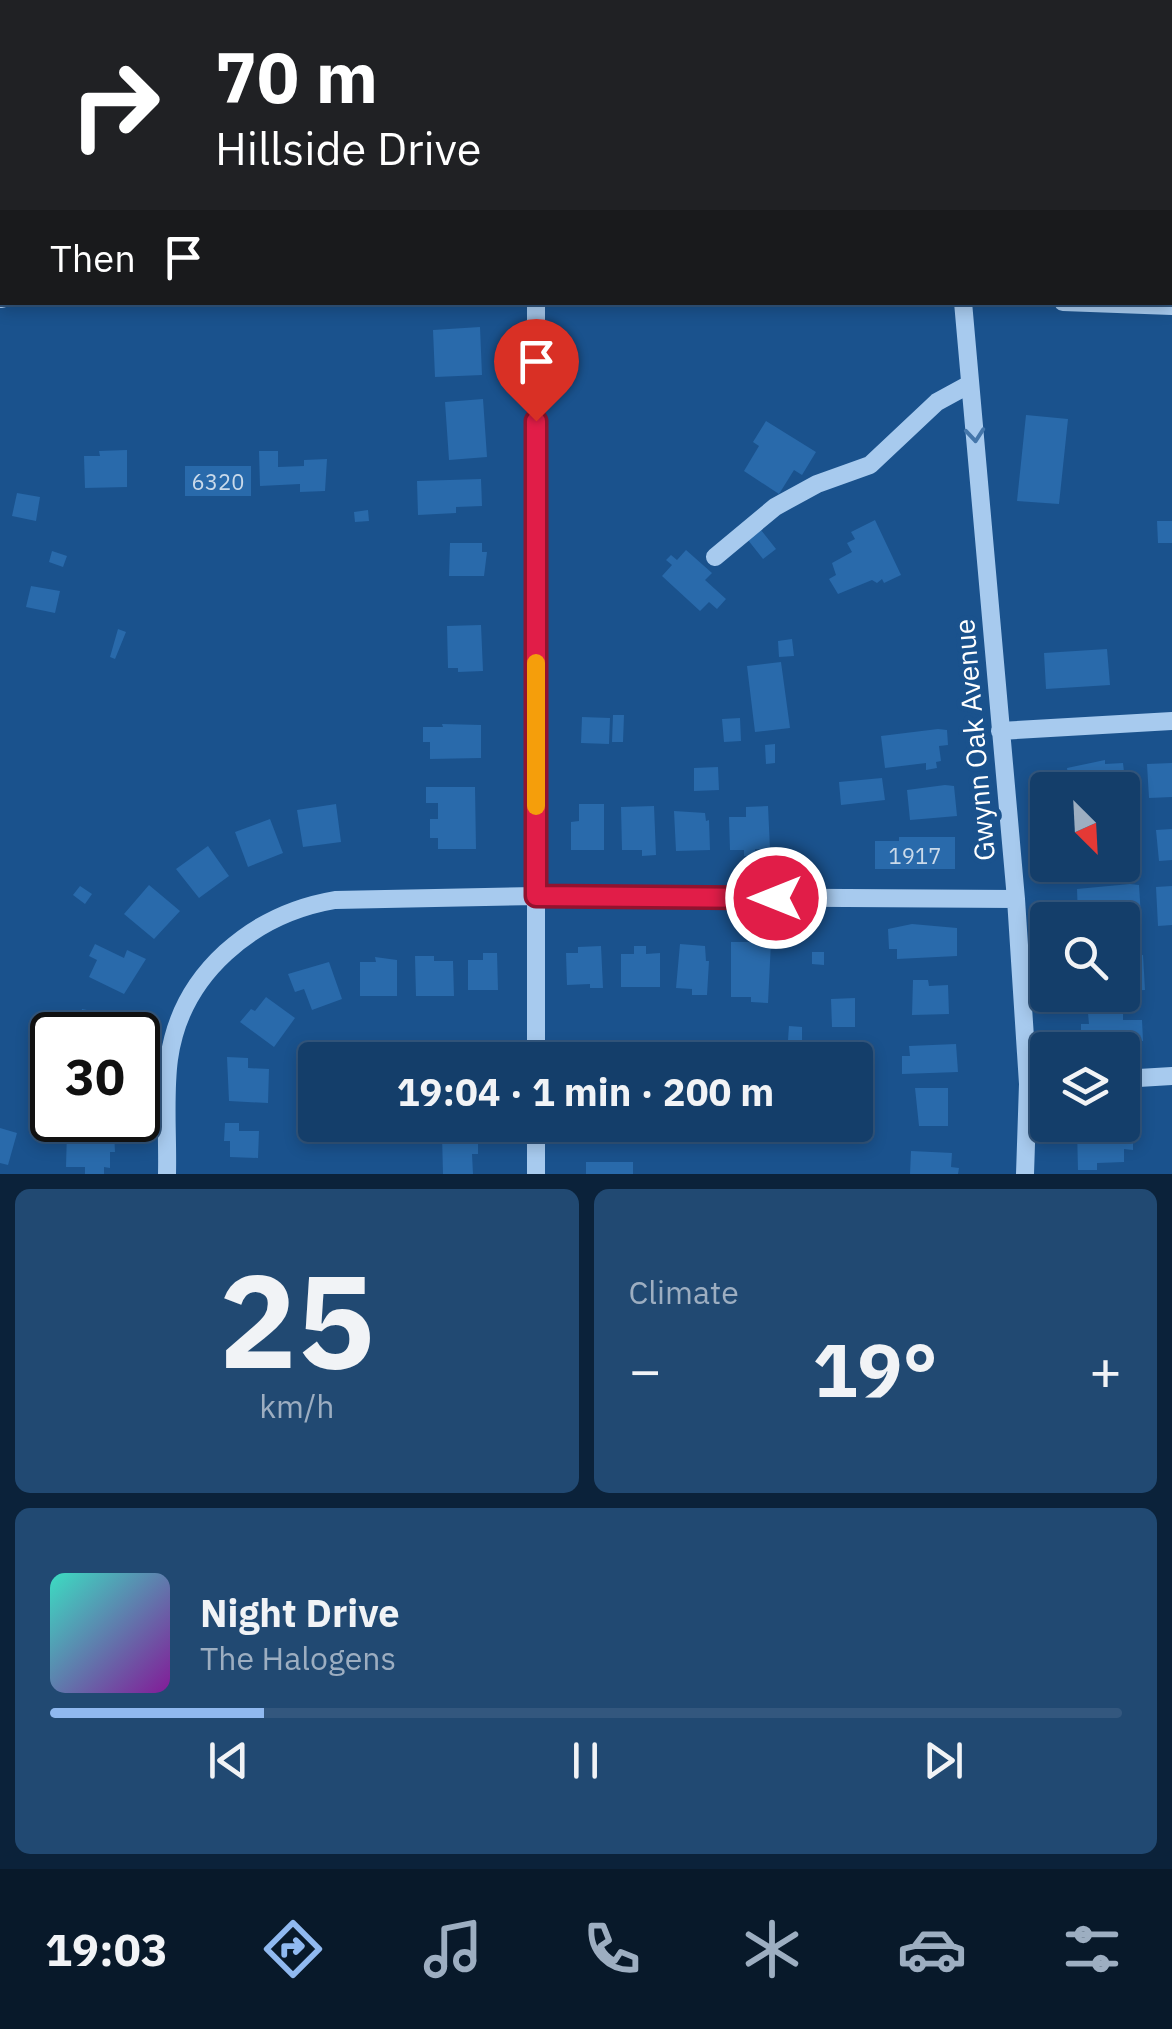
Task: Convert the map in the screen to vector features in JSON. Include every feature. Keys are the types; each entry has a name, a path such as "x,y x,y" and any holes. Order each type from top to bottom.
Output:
{"street":[{"path":"536,305 536,1042"},
{"name":"Gwynn Oak Avenue","path":"964,305 1016,899 1028,1084 1025,1174"},
{"path":"1144,305 1172,306"},
{"path":"715,557 775,506 817,484 870,465 937,402 970,384"},
{"path":"1000,731 1172,720"},
{"path":"167,1174 169,1059 188,996 237,941 302,906 335,900 536,896 1016,899"},
{"path":"1140,1078 1172,1076"},
{"path":"536,1142 536,1174"}],"building":[{"path":"480,327 482,375 435,377 433,330"},
{"path":"483,399 487,457 449,460 445,402"},
{"path":"1026,415 1068,419 1059,504 1017,501"},
{"path":"766,421 816,452 802,475 794,470 779,494 744,471 759,446 753,442"},
{"path":"127,450 127,487 85,488 84,456"},
{"path":"259,451 278,451 278,467 304,466 304,460 327,459 325,491 300,492 300,484 260,486"},
{"path":"185,466 251,466 251,496 185,496"},
{"path":"481,479 482,506 456,507 456,513 418,515 417,481"},
{"path":"17,493 40,497 36,521 12,516"},
{"path":"368,510 369,521 355,522 354,512"},
{"path":"875,520 901,575 884,583 882,579 877,583 872,580 838,594 829,579 836,575 832,563 852,552 847,543 855,539 851,532"},
{"path":"1157,521 1172,521 1172,543 1158,543"},
{"path":"761,530 776,549 763,559 748,540"},
{"path":"450,543 482,543 482,552 487,552 484,576 449,576"},
{"path":"686,550 712,573 705,580 726,599 717,609 709,602 700,611 662,576 672,565 666,560 671,555 677,560"},
{"path":"52,551 67,556 63,567 49,562"},
{"path":"31,586 60,591 55,613 26,607"},
{"path":"481,625 483,671 458,672 458,668 448,668 447,626"},
{"path":"118,629 126,632 115,659 110,657"},
{"path":"792,639 794,656 779,657 778,641"},
{"path":"1107,649 1110,685 1046,689 1044,653"},
{"path":"781,662 790,728 755,732 747,666"},
{"path":"613,715 624,715 623,742 612,742"},
{"path":"582,717 610,718 609,744 581,743"},
{"path":"740,718 741,741 724,742 722,719"},
{"path":"442,724 481,725 481,758 430,759 430,742 423,742 423,727 443,727"},
{"path":"947,730 948,745 939,746 941,761 936,762 937,768 926,770 926,763 885,768 881,736"},
{"path":"775,744 775,763 766,764 765,745"},
{"path":"1105,760 1105,764 1123,763 1124,772 1067,772 1067,768"},
{"path":"1172,763 1172,797 1149,798 1147,764"},
{"path":"718,767 719,790 694,791 694,768"},
{"path":"882,778 885,800 841,805 839,782"},
{"path":"954,786 957,816 910,820 907,790"},
{"path":"426,787 475,787 476,849 438,849 438,838 430,838 430,819 438,819 438,803 426,803"},
{"path":"336,804 341,842 303,847 297,810"},
{"path":"579,804 604,804 604,850 571,850 571,822 579,821"},
{"path":"654,806 656,855 642,856 642,850 622,850 621,807"},
{"path":"768,806 770,849 755,849 755,856 744,856 744,850 730,850 729,817 746,817 746,807"},
{"path":"674,811 705,813 706,821 709,820 710,850 676,851"},
{"path":"270,819 283,853 248,867 235,832"},
{"path":"1172,829 1172,860 1159,861 1156,830"},
{"path":"899,837 955,837 955,869 875,869 875,841 899,841"},
{"path":"208,846 229,876 199,898 176,869"},
{"path":"149,885 180,911 154,939 124,914"},
{"path":"1139,885 1141,917 1140,902 1077,902 1077,889"},
{"path":"80,886 92,894 85,904 73,895"},
{"path":"1172,886 1172,925 1158,926 1156,887"},
{"path":"912,924 957,928 957,956 897,959 897,949 889,949 888,929"},
{"path":"731,942 771,942 768,1003 751,1002 751,997 731,997"},
{"path":"95,944 124,958 127,950 146,959 124,994 89,977 97,960 89,956"},
{"path":"680,944 705,946 709,961 707,995 692,995 692,989 676,988"},
{"path":"601,946 603,988 567,985 566,953 578,953 578,947"},
{"path":"634,946 646,946 646,954 660,953 660,987 621,987 621,954 634,954"},
{"path":"812,952 824,952 824,965 812,964"},
{"path":"483,953 497,953 498,990 468,990 468,960 483,960"},
{"path":"1143,955 1145,990 1140,990"},
{"path":"415,956 453,961 454,996 416,996"},
{"path":"375,957 397,960 397,996 360,996 360,962 376,962"},
{"path":"329,962 342,999 312,1010 304,989 295,992 288,974"},
{"path":"913,980 928,980 929,986 948,985 949,1014 912,1015"},
{"path":"266,997 295,1018 274,1047 240,1022"},
{"path":"855,998 855,1027 832,1027 831,999"},
{"path":"1088,1013 1123,1013 1123,1020 1142,1020 1143,1041 1140,1032 1081,1032 1081,1024 1089,1024"},
{"path":"789,1026 802,1027 802,1040 788,1040"},
{"path":"956,1044 958,1072 902,1074 902,1056 910,1056 909,1046"},
{"path":"227,1057 248,1058 248,1068 269,1069 268,1103 229,1101"},
{"path":"915,1088 948,1088 948,1126 919,1126"},
{"path":"225,1123 239,1123 239,1131 259,1131 258,1158 230,1157 230,1141 224,1141"},
{"path":"0,1128 17,1133 8,1165 0,1163"},
{"path":"67,1142 115,1142 110,1168 104,1167 104,1174 85,1174 85,1167 66,1167"},
{"path":"442,1142 478,1142 478,1154 472,1154 473,1174 443,1174"},
{"path":"1077,1142 1133,1142 1133,1150 1124,1149 1124,1162 1097,1163 1097,1170 1078,1170"},
{"path":"911,1151 952,1153 951,1167 959,1168 958,1174 910,1174"},
{"path":"586,1162 633,1162 633,1174 586,1174"}],"slow traffic":[{"path":"536,663 536,806"}],"route":[{"path":"536,421 536,896 776,898"}]}
